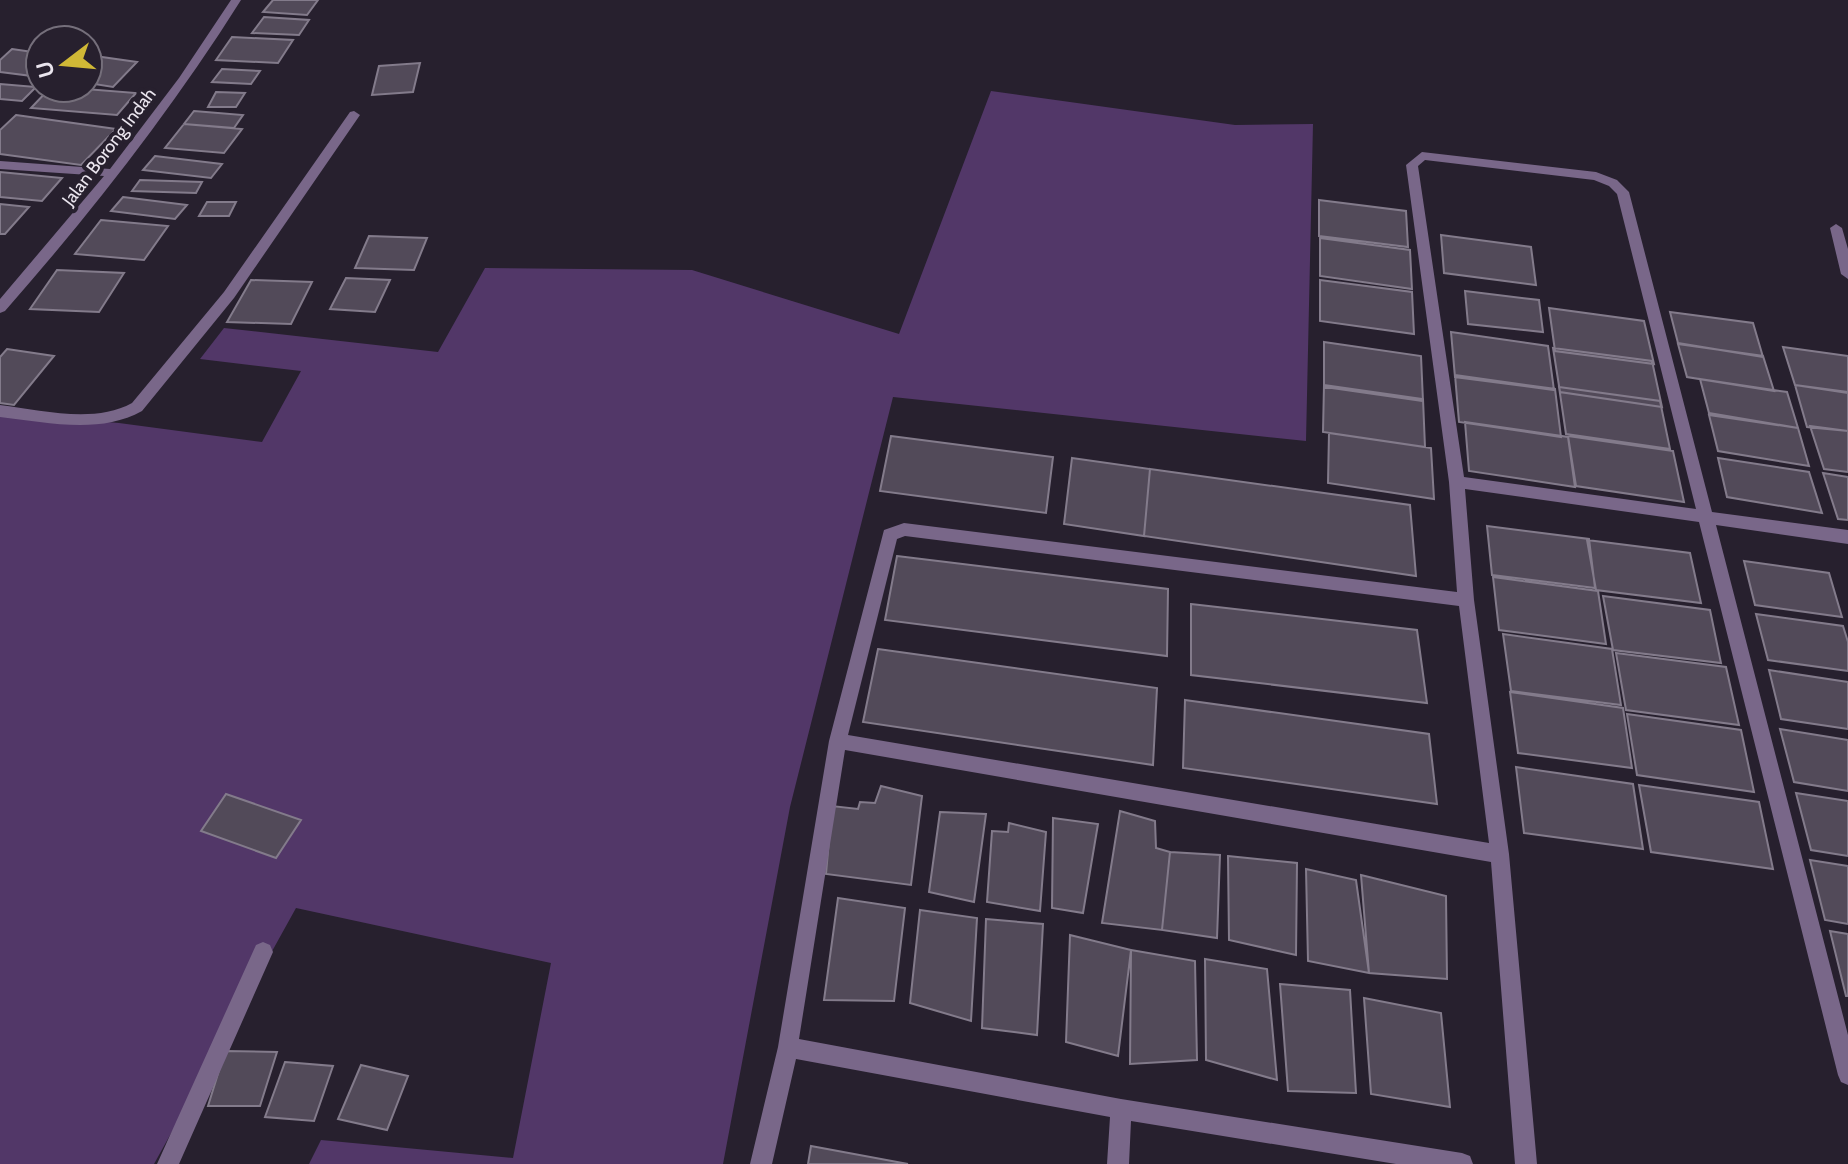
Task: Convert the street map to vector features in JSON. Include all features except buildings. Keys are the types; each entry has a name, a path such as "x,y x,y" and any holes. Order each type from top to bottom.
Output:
{"street":[{"name":"Jalan Borong Indah","path":"0,308 60,240 154,119 236,0"},
{"path":"0,411 105,419 125,415 137,407 229,295 354,115"},
{"path":"1526,1164 1500,854 1466,600 1457,482 1412,165 1416,158 1429,155 1596,176 1623,192 1848,1075"},
{"path":"0,165 112,173"},
{"path":"1836,228 1848,274"},
{"path":"1457,482 1848,537"},
{"path":"761,1164 788,1047 838,741 890,535 895,531 904,529 1466,600"},
{"path":"838,741 1500,854"},
{"path":"168,1164 263,952"},
{"path":"788,1047 1121,1109 1462,1164"},
{"path":"1118,1164 1121,1109"}],"shaded area":[{"path":"991,91 1235,125 1313,124 1306,441 893,397 790,807 723,1164 309,1164 321,1140 513,1158 551,963 296,908 154,1164 0,1164 0,413 119,423 262,442 301,371 200,359 224,328 438,352 485,268 692,270 899,334"}]}
